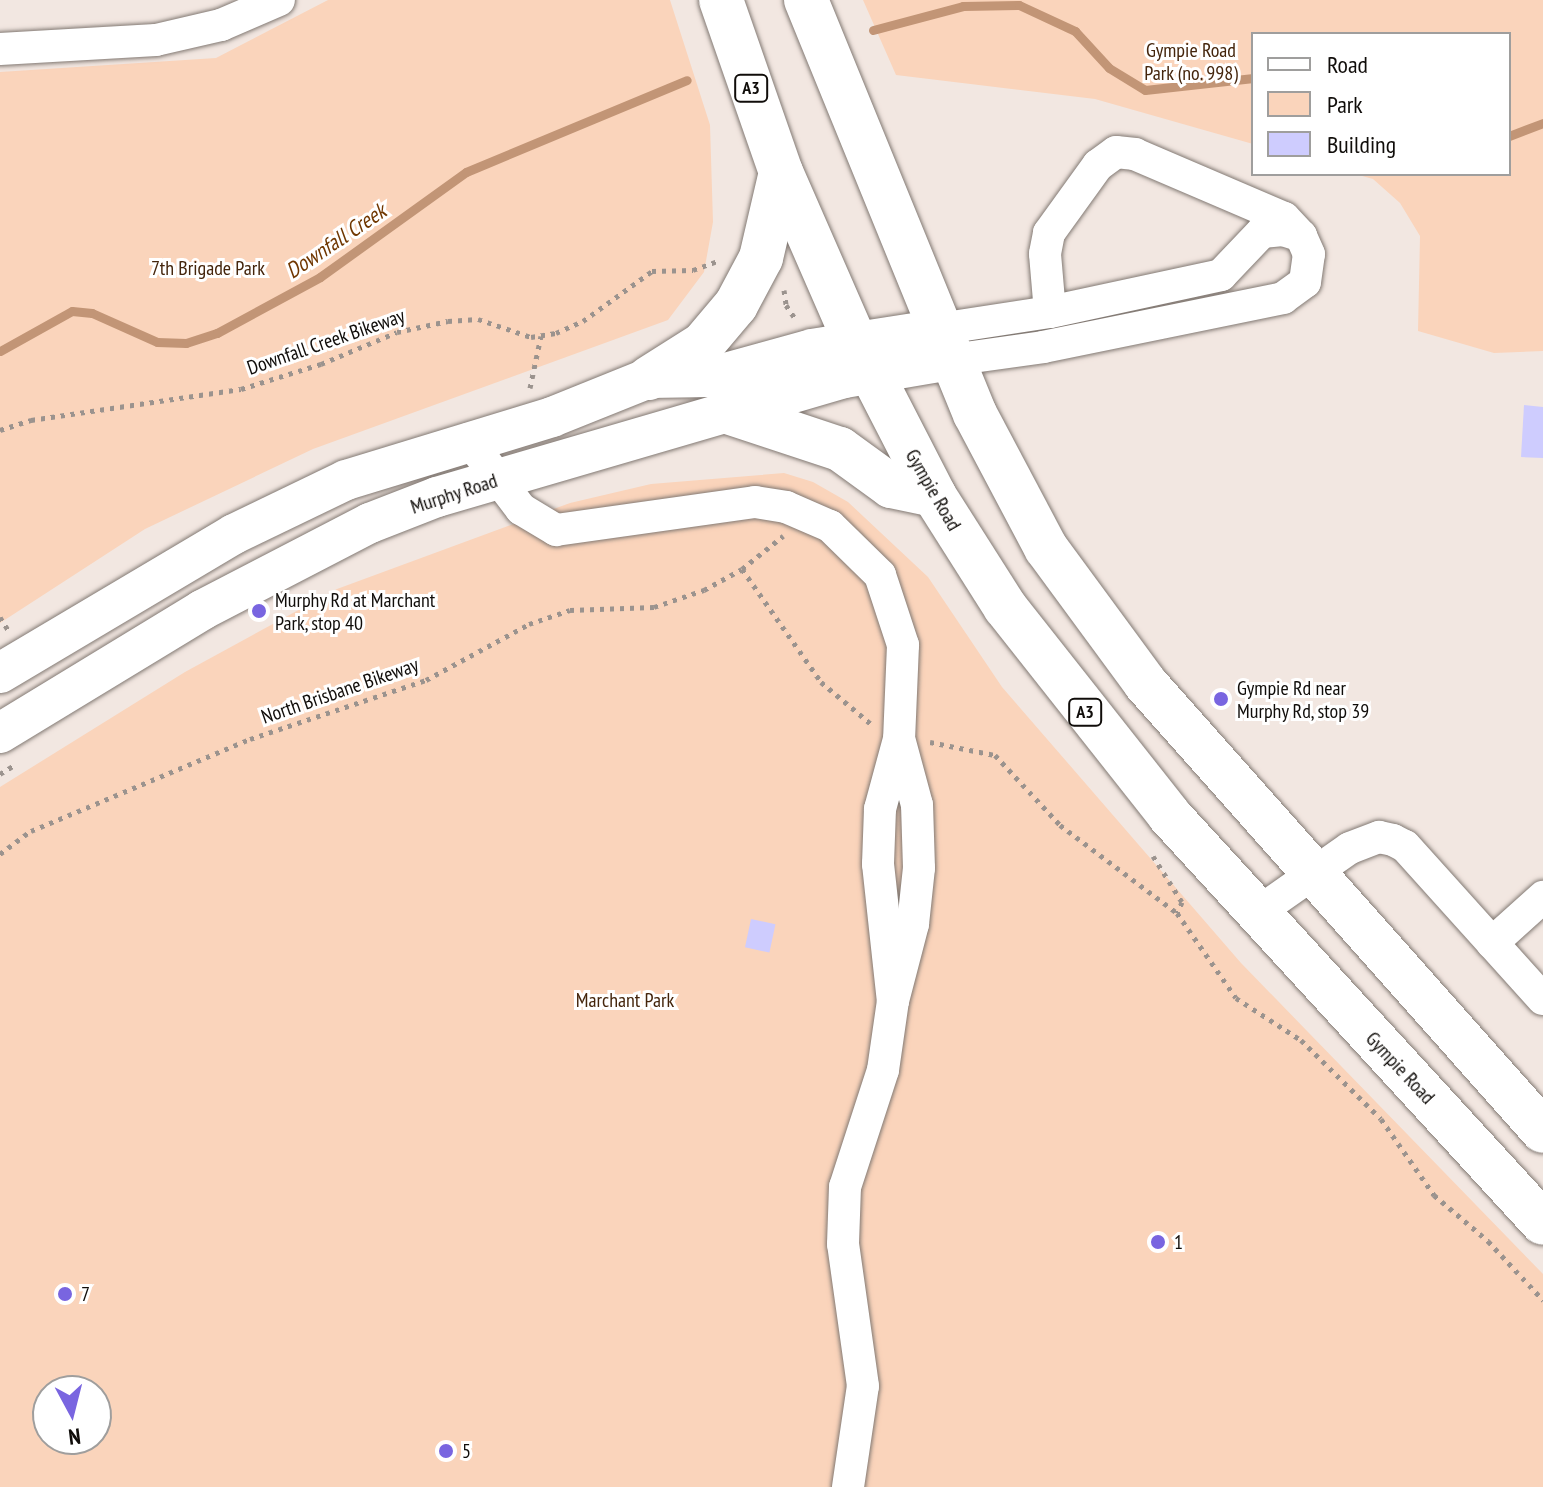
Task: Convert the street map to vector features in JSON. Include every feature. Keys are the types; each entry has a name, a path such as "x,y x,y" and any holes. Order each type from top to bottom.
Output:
{"highway":[{"name":"Gympie Road","path":"721,0 781,172 862,357 934,495 1050,666 1169,815 1543,1223"},
{"path":"806,0 945,344 996,457 1065,577 1145,683 1543,1131"},
{"path":"649,378 703,344 736,305 761,258 781,172"},
{"path":"728,412 840,449 891,486 934,495"}],"main road":[{"name":"Murphy Road","path":"0,673 275,512 346,480 510,428 649,378 711,377 945,344"},
{"name":"Murphy Road","path":"11,746 301,555 370,523 501,478 728,412 862,357"}],"street":[{"path":"0,49 156,40 221,25 279,0"},
{"path":"945,344 1283,298 1300,289 1308,273 1309,254 1301,236 1274,213 1135,154 1116,152 1098,165 1049,233 1045,254 1050,312"},
{"path":"945,344 1050,312 1221,275 1237,264 1262,232 1301,236"},
{"path":"468,439 531,519 556,530 755,502 808,516 830,526 880,575 894,607 903,645 899,739 880,809 878,864 893,1001 883,1070 845,1187 843,1244 863,1386 848,1487"},
{"path":"1257,913 1311,871 1366,840 1393,840 1405,846 1543,999"},
{"path":"1492,943 1543,897"}],"path":[{"path":"510,428 536,375 541,336 583,321 652,271 693,270 724,256"},
{"path":"779,282 801,329"},
{"name":"Downfall Creek Bikeway","path":"0,430 31,420 241,389 321,364 397,332 448,321 478,319 541,336"},
{"name":"North Brisbane Bikeway","path":"0,854 31,831 250,739 426,680 529,624 570,610 654,607 704,590 742,569 808,516"},
{"path":"742,569 821,682 859,718 899,739 964,745 995,755 1060,825 1177,913 1236,998 1271,1016 1381,1119 1434,1195 1488,1241 1543,1300"},
{"path":"0,774 11,746"},
{"path":"1152,853 1182,902 1177,913"}],"green space":[{"name":"7th Brigade Park","path":"328,0 670,0 710,125 713,222 704,272 668,320 313,449 145,529 0,623 0,72 216,58"},
{"name":"Gympie Road Park (no. 998)","path":"863,0 1543,0 1543,351 1494,353 1418,331 1420,236 1400,203 1373,179 1362,176 1511,176 1511,32 1251,32 1251,143 1095,99 896,75"},
{"name":"Marchant Park","path":"784,473 813,482 848,502 928,577 1002,687 1241,963 1543,1274 1543,1487 0,1487 0,787 185,672 337,589 570,503 651,484"}],"building":[{"path":"1524,405 1543,407 1543,458 1521,457"},
{"path":"751,919 775,924 769,953 745,947"}],"waterway":[{"name":"Downfall Creek","path":"873,30 963,6 1019,5 1075,31 1109,68 1145,90 1251,78"},
{"name":"Downfall Creek","path":"0,351 72,311 92,313 157,342 186,343 217,333 320,277 466,172 687,80"},
{"name":"Downfall Creek","path":"1511,135 1543,123"}],"place":[{"name":"Murphy Rd at Marchant Park, stop 40","path":"259,611"},
{"name":"Gympie Rd near Murphy Rd, stop 39","path":"1221,699"},
{"name":"1","path":"1158,1242"},
{"name":"7","path":"65,1294"},
{"name":"5","path":"446,1451"}]}
